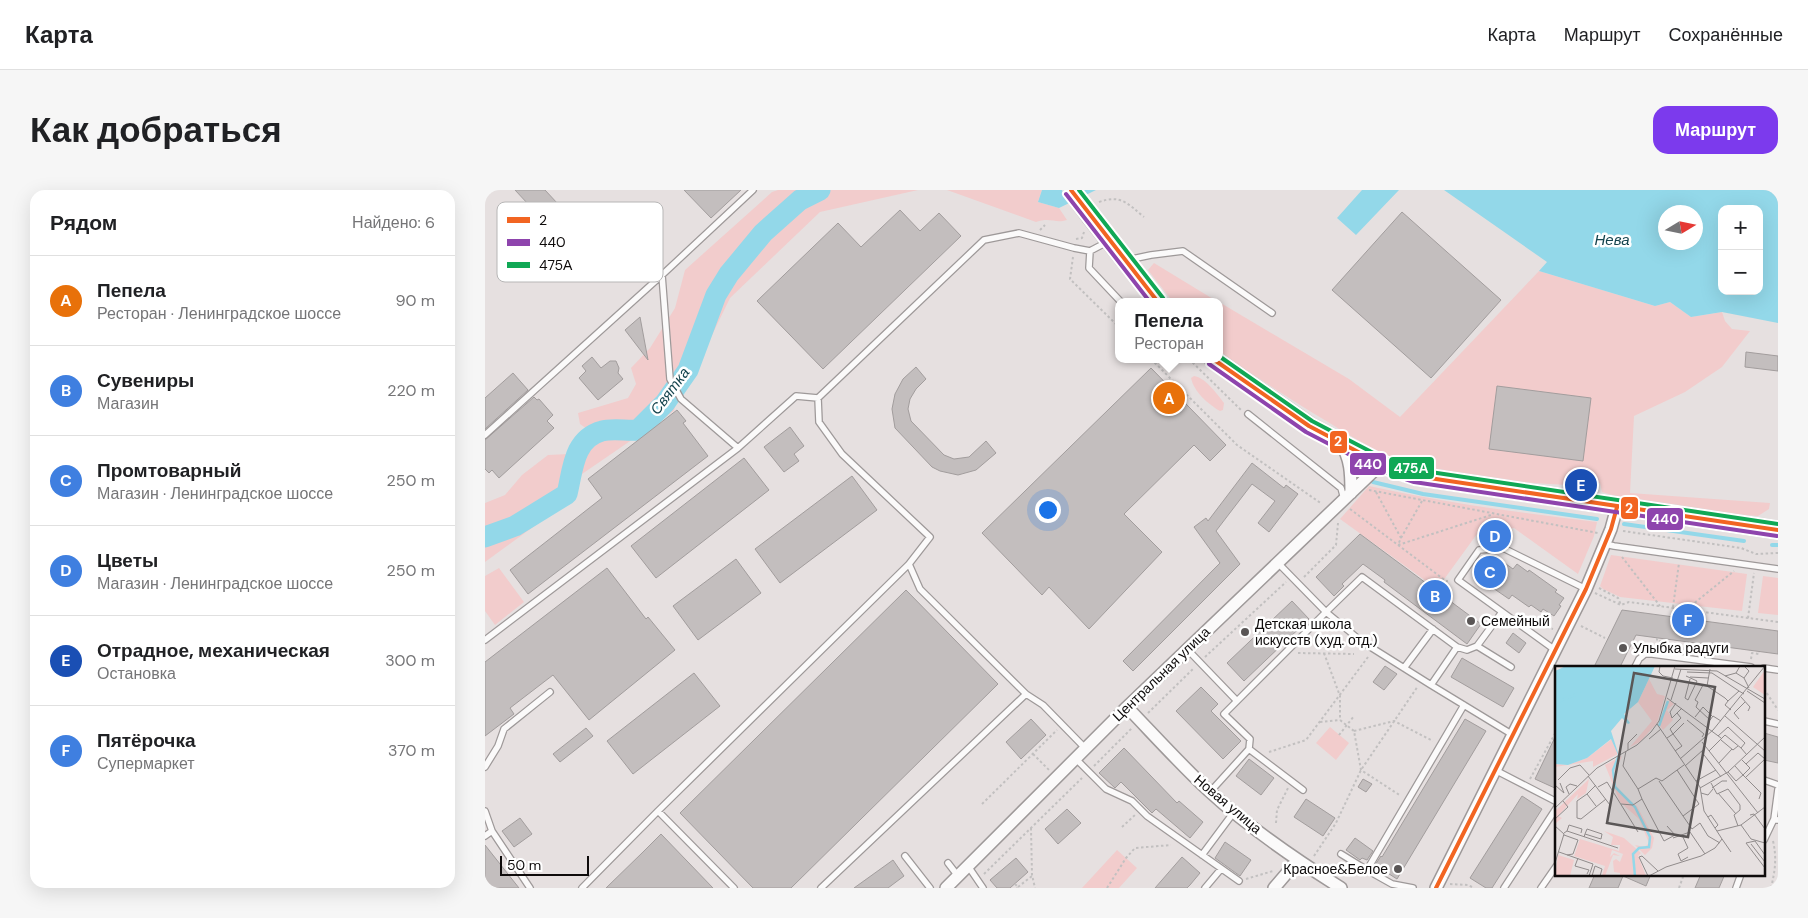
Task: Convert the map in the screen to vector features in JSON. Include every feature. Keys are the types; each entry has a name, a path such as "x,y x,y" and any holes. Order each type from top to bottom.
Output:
{"main road":[{"path":"1071,190 1155,298"},
{"path":"1219,363 1309,426 1381,464 1417,476 1778,530"}],"street":[{"path":"1340,442 1350,464 1351,473 1347,496"},
{"name":"Центральная улица","path":"945,888 1127,706 1278,563 1335,514 1347,496 1381,464"},
{"path":"1437,887 1586,589 1611,529 1617,507"},
{"name":"Новая улица","path":"1127,706 1210,792 1299,865 1341,888"},
{"path":"1274,888 1299,865"}],"lane":[{"path":"663,274 753,190"},
{"path":"582,888 909,564 930,536 842,454 819,422 819,398 983,240 1019,233 1090,251 1109,241"},
{"path":"1090,251 1089,268 1117,298"},
{"path":"1125,260 1183,251 1273,313"},
{"path":"485,435 654,282"},
{"path":"663,282 671,379 681,399 738,448"},
{"path":"485,640 738,448 796,396 819,398"},
{"path":"1248,414 1341,488 1347,496"},
{"path":"1605,544 1754,569 1778,569"},
{"path":"1555,650 1458,580 1479,550 1503,548 1586,589"},
{"path":"1278,563 1326,612 1361,641 1513,735"},
{"path":"909,564 920,589 1026,694 1043,705 1085,748"},
{"path":"1210,792 1249,749 1249,739 1224,714 1362,577 1457,647 1467,650 1477,646 1502,612"},
{"path":"1404,668 1433,629"},
{"path":"1477,646 1511,667"},
{"path":"1431,685 1457,647"},
{"path":"1187,649 1237,701"},
{"path":"1636,666 1639,659 1645,654 1743,666"},
{"path":"1765,668 1778,670"},
{"path":"485,768 498,746 504,729 550,692"},
{"path":"821,888 1026,694"},
{"path":"1367,870 1464,706"},
{"path":"1765,720 1778,724"},
{"path":"1249,749 1303,790"},
{"path":"1075,758 1106,789 1132,801 1147,816 1239,881"},
{"path":"1495,770 1555,801"},
{"path":"1765,780 1778,787 1776,820 1765,838"},
{"path":"1504,888 1555,810"},
{"path":"485,811 492,830 530,888"},
{"path":"658,812 734,888"},
{"path":"1202,855 1234,812"},
{"path":"485,836 492,830"},
{"path":"1341,854 1392,884 1413,888"},
{"path":"905,856 931,888"},
{"path":"948,863 959,876"},
{"path":"968,866 983,888"},
{"path":"1541,888 1555,868"},
{"path":"1205,888 1221,869"},
{"path":"1736,888 1740,876"}],"path":[{"path":"1115,323 1070,278 1074,240 1083,238 1090,215 1108,199 1123,200 1144,218"},
{"path":"1155,363 1237,446 1335,514"},
{"path":"1193,363 1241,410 1248,414"},
{"path":"1364,489 1598,533"},
{"path":"1376,492 1401,538"},
{"path":"1398,545 1422,501"},
{"path":"1335,514 1347,507 1446,581 1458,580"},
{"path":"1297,582 1336,545 1335,514"},
{"path":"1398,545 1493,514"},
{"path":"1621,531 1741,548 1756,554 1778,553"},
{"path":"1748,618 1756,554"},
{"path":"1631,556 1621,555 1661,606"},
{"path":"1673,608 1679,563"},
{"path":"1685,610 1736,570 1726,569"},
{"path":"1754,569 1762,573"},
{"path":"978,880 1140,720 1291,576"},
{"path":"1597,582 1598,587 1602,591 1618,598 1621,605"},
{"path":"1586,589 1621,605 1629,602 1778,622"},
{"path":"1570,621 1605,638"},
{"path":"1657,638 1657,641 1665,642"},
{"path":"1685,644 1691,645 1691,643"},
{"path":"1718,649 1725,650 1725,647"},
{"path":"1257,756 1306,740 1374,649"},
{"path":"1286,652 1354,654"},
{"path":"1752,653 1759,654 1759,652"},
{"path":"1324,653 1340,696 1340,720"},
{"path":"1239,881 1299,865 1336,823 1361,770 1422,680"},
{"path":"1765,690 1778,710"},
{"path":"1339,735 1354,716"},
{"path":"1320,722 1340,720 1354,731 1361,770 1408,801"},
{"path":"1354,731 1394,721 1441,745"},
{"path":"982,804 1063,725"},
{"path":"1526,786 1555,734"},
{"path":"1033,754 1052,773"},
{"path":"1276,823 1277,810 1291,782"},
{"path":"1122,827 1141,810"},
{"path":"1031,828 1032,875 1035,888"},
{"path":"1769,829 1776,853 1776,870 1771,888"},
{"path":"1107,888 1126,858 1135,848 1186,844"},
{"path":"1015,884 1018,887 1032,875"},
{"path":"1679,888 1683,876"},
{"path":"1437,887 1455,883 1474,888"}],"shaded area":[{"path":"778,190 918,190 820,212 730,298 681,399 676,403 674,411 582,474 570,500 485,562 485,503 505,495 522,475 548,455 569,454 587,429 580,424 578,413 628,398 636,384 631,368 650,348 675,308 685,270 772,192"},
{"path":"947,190 1042,190 1038,202 1059,208 1067,220 1036,222"},
{"path":"1154,263 1211,298 1170,298 1148,270"},
{"path":"1539,271 1655,306 1670,302 1691,317 1722,312 1725,321 1732,329 1750,331 1722,367 1685,392 1634,416 1630,493 1770,503 1769,509 1758,516 1729,514 1629,500 1602,492 1600,483 1570,477 1567,485 1515,482 1444,473 1401,461 1351,436 1223,355 1223,304 1349,379 1400,417"},
{"path":"1194,376 1203,380 1215,391 1224,403 1223,410 1220,411 1215,408 1198,393 1191,378"},
{"path":"1369,486 1483,507 1597,522 1594,536 1578,574 1514,528 1477,534 1437,589 1340,519"},
{"path":"1611,555 1747,574 1742,611 1620,597 1600,586"},
{"path":"499,568 524,602 495,625 485,611 485,576"},
{"path":"1763,576 1778,578 1778,615 1758,613"},
{"path":"1330,727 1349,743 1336,760 1316,743"},
{"path":"1117,850 1137,868 1119,888 1082,888"}],"water":[{"path":"1042,190 1096,190 1059,208 1038,202"},
{"path":"1362,190 1399,190 1356,235 1337,218"},
{"name":"Нева","path":"1444,190 1778,190 1778,323 1722,312 1691,317 1670,302 1655,306 1539,271 1547,262"}],"building":[{"path":"515,190 545,190 556,202 526,202"},
{"path":"684,190 741,190 711,218"},
{"path":"900,210 920,231 939,213 961,236 823,369 757,301 838,223 861,247"},
{"path":"1402,212 1501,300 1431,378 1332,290"},
{"path":"640,317 648,360 625,330"},
{"path":"1746,352 1778,356 1778,371 1745,367"},
{"path":"592,357 601,368 610,361 616,361 619,368 618,373 623,379 598,400 579,378 586,371 582,366"},
{"path":"916,367 926,379 916,389 910,399 908,409 911,421 944,455 954,459 969,457 986,441 996,453 976,470 958,475 932,467 895,428 892,409 895,394 903,379"},
{"path":"1151,368 1226,445 1210,461 1194,445 1124,514 1162,552 1089,629 1049,587 1042,595 982,533"},
{"path":"513,373 528,390 485,429 485,398"},
{"path":"1497,386 1591,398 1583,461 1489,449"},
{"path":"534,397 537,400 539,399 553,415 547,421 554,428 499,478 492,470 489,473 485,469 485,440"},
{"path":"677,410 686,421 683,423 708,456 528,594 510,570 602,498 588,479"},
{"path":"790,427 804,446 794,454 799,461 784,472 764,447"},
{"path":"744,458 769,490 656,578 631,546"},
{"path":"1252,463 1284,488 1286,485 1298,494 1269,532 1258,523 1275,501 1252,484 1216,531 1240,564 1133,671 1123,661 1220,563 1194,527 1206,518 1208,521"},
{"path":"852,476 877,510 780,583 755,549"},
{"path":"1360,534 1481,624 1467,644 1363,564 1342,584 1344,586 1334,596 1316,577"},
{"path":"1495,556 1513,569 1517,564 1528,572 1529,570 1557,590 1555,592 1564,598 1554,616 1543,609 1541,612 1531,605 1529,607 1512,595 1509,599 1493,588 1491,590 1478,580"},
{"path":"736,559 761,593 698,640 673,606"},
{"path":"607,568 646,619 648,617 675,650 589,720 553,675 510,708 514,714 485,736 485,662"},
{"path":"906,590 998,684 791,888 753,888 680,813"},
{"path":"1292,601 1309,619 1244,681 1227,663"},
{"path":"1622,610 1778,631 1778,654 1636,635 1620,666 1594,666"},
{"path":"1513,633 1526,643 1519,653 1506,643"},
{"path":"1462,658 1514,688 1503,707 1451,677"},
{"path":"1385,666 1397,674 1384,690 1373,682"},
{"path":"694,673 720,706 633,774 607,741"},
{"path":"1201,687 1218,704 1211,711 1241,741 1223,759 1176,711"},
{"path":"1031,719 1046,735 1021,759 1006,742"},
{"path":"1465,719 1486,731 1397,879 1375,865 1382,857"},
{"path":"586,728 593,736 560,762 553,754"},
{"path":"1765,733 1778,737 1778,763 1765,760"},
{"path":"1555,737 1555,788 1535,779"},
{"path":"1124,748 1177,803 1179,801 1203,822 1190,838 1156,809 1152,813 1121,782 1115,788 1099,773"},
{"path":"1249,759 1274,778 1261,795 1236,776"},
{"path":"1363,779 1372,784 1366,792 1358,787"},
{"path":"1522,796 1542,809 1492,888 1486,888 1470,878"},
{"path":"1306,799 1335,818 1323,836 1294,817"},
{"path":"1067,809 1081,823 1058,844 1045,829"},
{"path":"520,818 532,834 514,847 502,831"},
{"path":"661,834 713,888 606,888 643,852"},
{"path":"1355,838 1373,851 1367,860 1362,858 1360,860 1346,850"},
{"path":"1225,842 1251,860 1240,876 1215,858"},
{"path":"485,845 519,888 485,888"},
{"path":"1182,857 1200,873 1190,885 1187,888 1155,888"},
{"path":"1016,858 1028,872 1010,888 997,888 990,880"},
{"path":"893,860 904,876 888,888 854,888"},
{"path":"1594,876 1623,876 1618,888 1589,888"},
{"path":"1623,876 1650,876 1646,886"},
{"path":"1700,876 1724,876 1719,888 1695,888"}],"waterway":[{"name":"Святка","path":"485,537 515,526 567,494 576,456 585,441 592,435 606,430 638,430 665,403 688,370 716,295 729,274 763,233 800,200 820,190"},
{"path":"1373,482 1423,494 1597,519"},
{"path":"1624,524 1744,541"},
{"path":"1772,545 1778,545"}],"transit line":[{"name":"2","path":"1071,190 1155,298"},
{"name":"475А","path":"1079,190 1163,298"},
{"name":"440","path":"1066,194 1147,298"},
{"name":"475А","path":"1223,359 1312,421 1383,458 1417,470 1778,524"},
{"name":"2","path":"1219,363 1309,426 1381,464 1416,476 1778,530"},
{"name":"440","path":"1209,364 1306,432 1379,470 1414,482 1777,536"},
{"name":"2","path":"1436,888 1586,589 1611,529 1617,507"}],"place":[{"name":"Пепела","path":"1169,398"},
{"name":"Отрадное, механическая","path":"1581,485"},
{"name":"Цветы","path":"1495,536"},
{"name":"Промтоварный","path":"1490,572"},
{"name":"Сувениры","path":"1435,596"},
{"name":"Пятёрочка","path":"1688,620"},
{"name":"Семейный","path":"1471,621"},
{"name":"Детская школа искусств (худ. отд.)","path":"1245,632"},
{"name":"Улыбка радуги","path":"1623,648"},
{"name":"Красное&Белое","path":"1398,869"}]}
